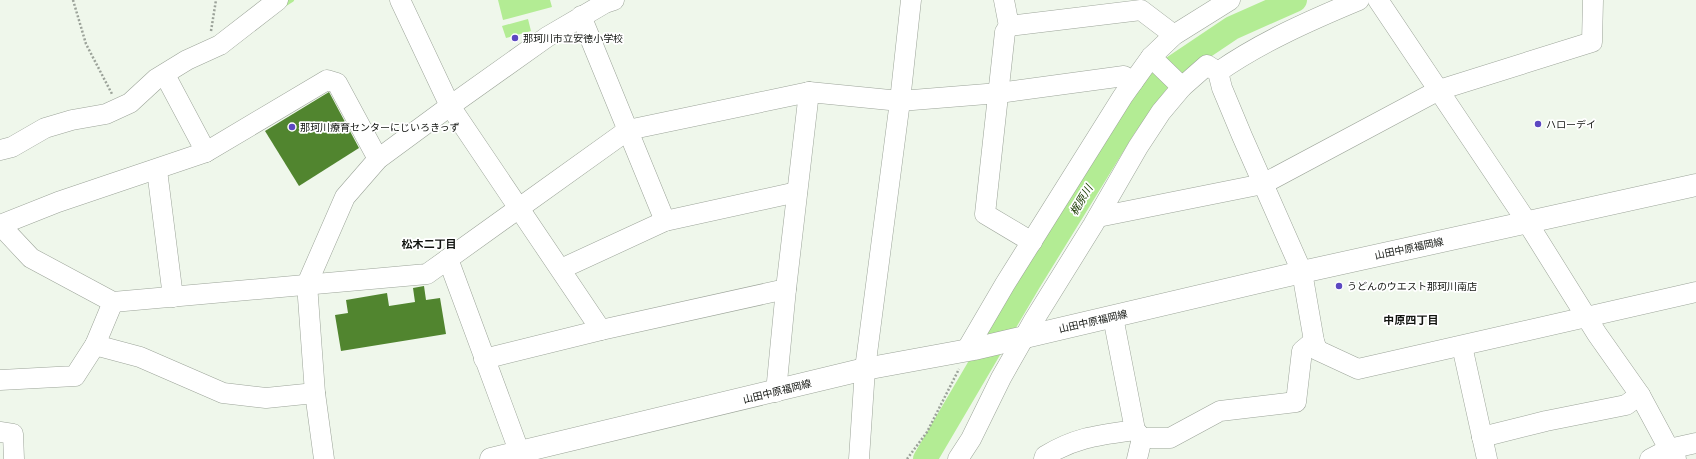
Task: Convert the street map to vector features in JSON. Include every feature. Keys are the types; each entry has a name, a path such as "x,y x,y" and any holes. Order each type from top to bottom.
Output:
{"main road":[{"name":"山田中原福岡線","path":"491,459 521,456 865,369 970,349 1302,272 1696,185"}],"street":[{"path":"0,150 12,147 45,128 72,120 106,114 119,109 130,103 146,87 187,60 220,45 278,0"},
{"path":"400,0 450,106 601,330"},
{"path":"324,459 315,393 307,284 345,197 378,159 450,106 547,37 581,16 614,0"},
{"path":"859,459 865,369 900,101 911,0"},
{"path":"1004,0 1009,26 1005,32 985,214 1032,242"},
{"path":"970,349 1032,242 1133,82 1174,35 1230,0"},
{"path":"1218,72 1237,58 1293,29 1359,0"},
{"path":"1378,0 1527,222 1587,318 1640,395 1672,454"},
{"path":"1098,216 1263,184 1439,90 1592,42 1593,0"},
{"path":"1009,26 1097,8 1141,10 1174,35"},
{"path":"581,16 665,221"},
{"path":"1153,58 1181,85"},
{"path":"958,459 971,440 1018,338 1098,216 1138,147 1181,85 1207,64 1218,72 1222,88 1302,272 1314,341 1317,350 1358,369 1696,292"},
{"path":"165,75 206,152"},
{"path":"378,159 337,83 327,80 206,152 157,170 65,200 0,225 31,258 113,302 427,274 628,130 810,92 900,101 999,93 1124,76 1133,82"},
{"path":"776,392 786,289 810,92"},
{"path":"157,170 173,297"},
{"path":"561,269 665,221 797,192"},
{"path":"448,259 521,456"},
{"path":"484,359 601,330 786,289"},
{"path":"0,380 75,376 95,345 113,302"},
{"path":"1113,317 1139,434 1136,459"},
{"path":"1044,459 1045,456 1065,444 1087,437 1139,434 1170,438 1220,411 1296,402 1302,351 1314,341"},
{"path":"95,345 140,357 223,393 266,398 315,393"},
{"path":"1462,346 1487,459"},
{"path":"1482,437 1546,421 1626,405 1640,395"},
{"path":"0,432 13,434 14,459"},
{"path":"1650,459 1672,454 1696,443"}],"path":[{"path":"73,0 86,44 119,109"},
{"path":"208,51 216,0"},
{"path":"907,459 926,432 942,405 970,349"}],"shaded area":[{"path":"498,0 550,0 552,7 503,20"},
{"path":"528,19 531,31 506,38 502,26"}],"building":[{"path":"329,92 359,148 299,186 265,131"},
{"path":"424,286 426,300 440,298 446,334 341,351 335,315 348,313 346,300 387,293 389,306 415,302 413,288"}],"waterway":[{"path":"284,5 292,0"},
{"name":"梶原川","path":"925,459 1029,282 1125,126 1162,75 1232,28 1295,0"}],"place":[{"name":"那珂川市立安徳小学校","path":"515,38"},
{"name":"ハローデイ","path":"1538,124"},
{"name":"那珂川療育センターにじいろきっず","path":"292,127"},
{"name":"うどんのウエスト那珂川南店","path":"1339,286"}],"district":[{"name":"松木二丁目","path":"429,244"},
{"name":"中原四丁目","path":"1411,320"}]}
